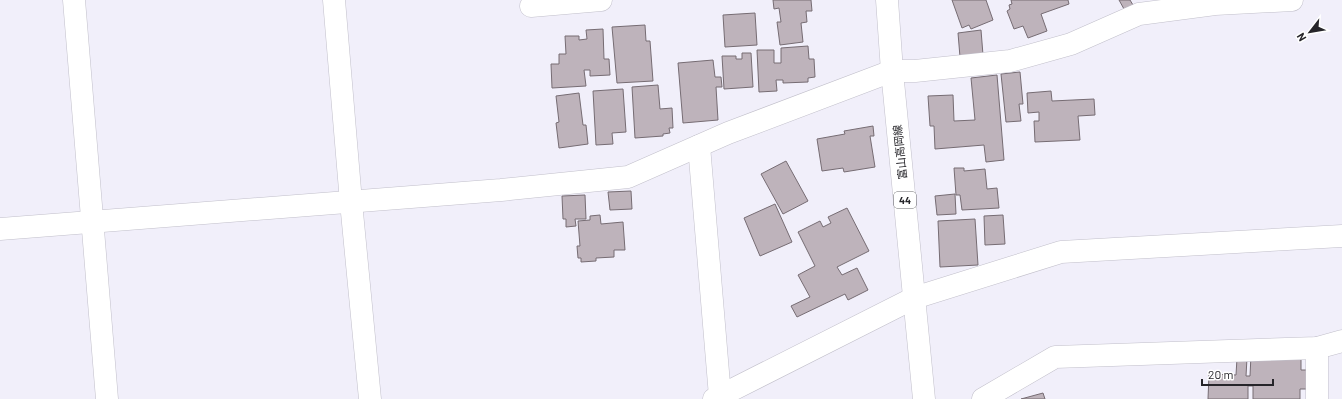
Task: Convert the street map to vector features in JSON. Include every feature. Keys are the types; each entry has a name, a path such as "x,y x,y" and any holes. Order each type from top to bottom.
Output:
{"street":[{"path":"74,0 107,399"},
{"path":"334,0 351,202 370,399"},
{"path":"531,6 601,0"},
{"name":"富山高岡線","path":"887,0 892,71 924,399"},
{"path":"0,229 501,190 628,177 698,146 892,71 915,71 1010,61 1071,44 1139,14 1216,4 1292,0"},
{"path":"698,146 717,397 914,298 1061,252 1342,236"},
{"path":"983,399 1055,358 1317,348 1342,341"},
{"path":"1317,348 1317,399"}],"building":[{"path":"773,0 811,0 812,11 806,11 807,22 801,23 803,42 780,45 777,22 781,22 779,8 774,9"},
{"path":"952,0 986,0 993,20 971,29 969,25 962,28"},
{"path":"1011,0 1068,0 1069,4 1041,14 1047,31 1028,38 1023,26 1014,29 1007,11 1010,9 1009,5 1012,4"},
{"path":"1119,0 1130,0 1133,5 1124,9"},
{"path":"755,13 757,45 725,47 723,15"},
{"path":"645,25 646,41 650,41 653,81 617,83 612,27"},
{"path":"603,29 604,59 609,59 610,75 590,76 590,70 584,70 586,86 552,88 551,64 559,64 559,54 566,54 565,36 579,36 579,40 587,39 586,30"},
{"path":"981,30 983,55 960,57 958,33"},
{"path":"808,46 809,59 814,59 815,77 808,78 808,82 783,83 783,80 776,80 777,91 759,92 757,50 774,50 774,63 781,63 781,48"},
{"path":"742,53 751,53 753,87 724,89 722,56 736,56 736,59 742,59"},
{"path":"713,60 715,77 721,77 722,87 716,87 718,120 683,123 678,63"},
{"path":"1020,72 1023,104 1019,104 1021,121 1006,122 1001,74"},
{"path":"997,75 1004,160 986,162 984,145 935,149 934,126 930,126 928,96 953,95 954,121 975,120 971,78"},
{"path":"658,85 660,109 672,108 673,128 669,128 670,133 663,134 663,136 635,138 632,87"},
{"path":"623,89 626,132 612,133 613,144 596,145 593,91"},
{"path":"1051,91 1052,101 1094,99 1095,115 1078,116 1080,140 1035,142 1034,121 1039,121 1039,112 1028,113 1027,93"},
{"path":"579,93 583,125 586,125 588,144 559,148 556,123 559,122 556,96"},
{"path":"873,126 874,136 870,136 875,167 844,172 843,168 822,171 817,139 845,134 844,131"},
{"path":"786,161 808,201 783,214 761,174"},
{"path":"954,168 964,168 964,171 985,169 987,189 997,188 999,208 962,210 960,195 956,195"},
{"path":"631,191 632,209 610,210 608,192"},
{"path":"955,194 956,214 937,215 935,196"},
{"path":"585,195 586,219 575,219 576,226 566,227 566,219 563,219 562,196"},
{"path":"775,204 792,242 760,256 744,218"},
{"path":"847,208 869,251 837,267 842,275 857,268 868,290 848,300 845,294 797,317 791,306 810,297 798,275 815,266 798,232 820,221 823,227 831,223 828,217"},
{"path":"600,215 601,224 623,222 625,250 614,250 614,257 596,258 596,261 581,262 581,258 578,258 577,246 580,246 578,221 590,220 590,216"},
{"path":"1003,215 1005,244 985,245 984,216"},
{"path":"975,219 978,265 940,267 938,221"},
{"path":"1251,355 1301,357 1301,370 1308,370 1307,389 1300,389 1300,399 1253,399 1253,386 1248,386 1248,399 1208,399 1209,374 1236,375 1237,358 1247,358 1246,376 1250,376"},
{"path":"1043,393 1045,399 1021,399"}]}
